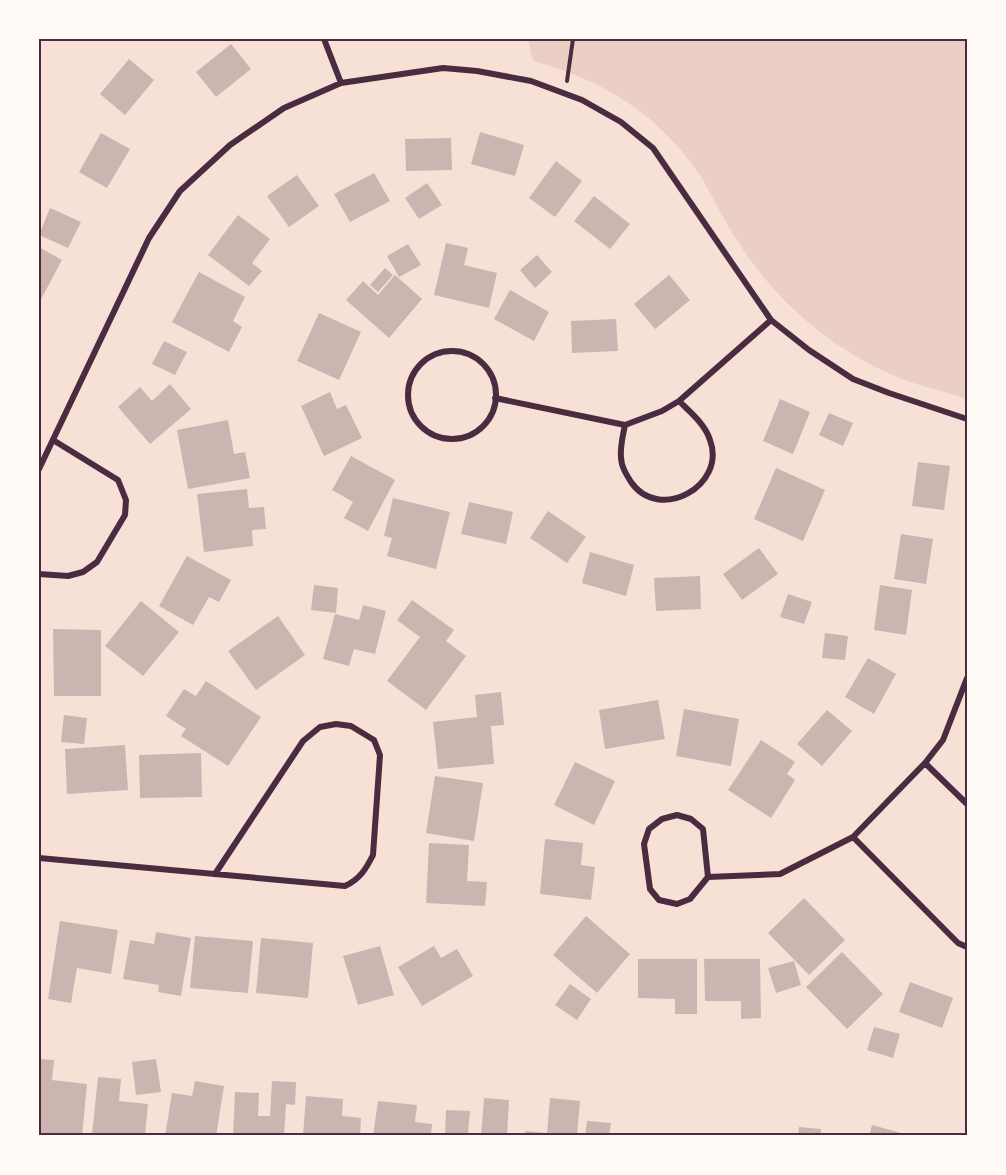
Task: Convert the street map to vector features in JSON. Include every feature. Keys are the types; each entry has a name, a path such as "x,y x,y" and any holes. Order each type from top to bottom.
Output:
{"street":[{"path":"324,39 341,82"},
{"path":"39,469 149,238 180,191 230,145 284,108 341,82 443,68 477,71 531,81 582,100 621,122 653,148 771,320 809,350 853,379 967,419"},
{"path":"495,398 624,425 662,411 679,401 771,320"},
{"path":"448,351 463,352 477,359 487,370 494,383 495,398 493,411 475,433 461,438 447,438 434,435 422,427 413,416 408,403 408,388 412,374 434,354 448,351"},
{"path":"624,425 621,459 625,473 634,486 646,495 661,500 676,499 690,493 702,484 710,471 713,456 711,441 704,427 679,401"},
{"path":"39,574 68,576 83,572 97,562 125,515 126,501 118,480 53,440"},
{"path":"708,878 703,829 691,819 677,815 662,819 650,829 644,844 650,889 659,900 677,903 690,899 708,878 780,874 853,837 925,763 943,740 967,678"},
{"path":"39,858 345,886 357,881 373,855 380,755 374,740 351,726 336,724 320,727 303,741 215,874"},
{"path":"925,763 967,804"},
{"path":"853,837 958,943 967,947"}],"path":[{"path":"565,94 573,39"}],"shaded area":[{"path":"528,39 967,39 967,399 885,372 853,354 808,322 782,298 754,265 730,229 701,177 667,135 649,118 607,90 583,78 533,61"}],"building":[{"path":"231,44 251,69 216,97 196,72"},
{"path":"129,59 154,80 125,115 100,94"},
{"path":"480,132 524,145 515,176 471,164"},
{"path":"101,133 130,149 107,188 79,172"},
{"path":"451,138 452,170 406,171 405,139"},
{"path":"556,161 582,181 555,217 529,198"},
{"path":"374,173 390,201 350,222 334,194"},
{"path":"297,175 319,206 289,227 267,196"},
{"path":"427,183 442,205 419,219 405,198"},
{"path":"594,196 630,224 610,249 574,221"},
{"path":"50,208 81,222 68,248 39,235"},
{"path":"238,215 270,239 252,263 262,271 249,286 208,255"},
{"path":"446,243 468,248 464,265 497,273 489,308 434,295"},
{"path":"408,244 421,265 399,277 387,256"},
{"path":"39,247 62,260 39,303"},
{"path":"537,255 552,272 535,288 520,270"},
{"path":"385,268 393,275 378,292 370,285"},
{"path":"199,272 245,297 233,321 242,327 229,352 172,322"},
{"path":"395,275 422,299 389,338 346,300 363,281 378,295"},
{"path":"669,275 690,300 655,329 634,304"},
{"path":"510,290 549,312 534,341 494,319"},
{"path":"319,313 361,332 339,380 297,361"},
{"path":"616,319 618,351 572,353 571,321"},
{"path":"164,341 187,352 175,375 152,364"},
{"path":"170,384 191,409 150,444 118,407 140,387 152,401"},
{"path":"330,392 337,409 346,405 362,438 324,456 301,406"},
{"path":"780,399 810,412 793,454 763,441"},
{"path":"829,413 853,423 843,446 819,435"},
{"path":"228,420 234,454 245,452 250,478 188,489 177,430"},
{"path":"351,456 395,480 368,531 344,518 353,502 332,490"},
{"path":"918,462 950,466 944,510 912,506"},
{"path":"776,468 825,490 803,541 754,519"},
{"path":"247,489 249,508 264,507 266,529 252,530 253,546 204,552 197,494"},
{"path":"393,498 450,512 436,569 387,556 392,538 384,536"},
{"path":"469,502 513,512 506,544 461,534"},
{"path":"548,511 586,537 567,563 530,538"},
{"path":"901,534 933,539 926,584 894,579"},
{"path":"759,548 778,574 742,600 723,574"},
{"path":"590,552 634,565 626,596 582,583"},
{"path":"187,556 231,580 219,602 209,597 193,625 159,606"},
{"path":"700,576 701,609 656,611 654,578"},
{"path":"314,585 338,588 336,613 311,610"},
{"path":"880,585 912,590 906,635 874,630"},
{"path":"788,594 812,602 804,624 780,617"},
{"path":"412,600 454,630 446,641 466,656 426,710 387,681 420,637 397,620"},
{"path":"141,601 179,632 143,676 105,646"},
{"path":"363,605 386,611 375,654 354,649 349,666 323,659 335,614 359,620"},
{"path":"278,616 305,655 256,690 228,651"},
{"path":"53,629 101,630 101,696 54,696"},
{"path":"825,633 848,636 845,660 822,658"},
{"path":"868,658 896,674 874,714 845,697"},
{"path":"206,681 261,717 228,766 181,736 186,729 166,716 184,689 196,696"},
{"path":"501,692 504,725 491,726 494,764 438,769 433,722 477,717 475,695"},
{"path":"658,700 665,739 605,749 599,710"},
{"path":"684,709 739,719 731,766 676,756"},
{"path":"827,710 852,731 822,766 797,744"},
{"path":"64,715 87,718 84,744 61,742"},
{"path":"761,740 795,762 787,774 795,780 771,818 728,790"},
{"path":"125,745 128,790 67,794 65,749"},
{"path":"201,753 202,797 140,798 139,755"},
{"path":"575,762 615,781 594,825 554,805"},
{"path":"435,776 483,783 474,841 426,833"},
{"path":"545,839 583,843 581,865 595,867 591,900 540,894"},
{"path":"429,843 469,845 467,881 487,882 485,906 426,903"},
{"path":"804,898 845,940 809,975 768,933"},
{"path":"586,916 630,954 597,993 553,955"},
{"path":"60,921 118,930 111,974 77,968 71,1003 48,999"},
{"path":"156,932 191,938 181,996 158,992 159,985 123,979 130,940 154,944"},
{"path":"195,936 253,941 248,993 190,988"},
{"path":"261,938 313,943 308,998 256,993"},
{"path":"380,946 394,995 358,1005 343,956"},
{"path":"434,946 441,958 457,949 473,976 422,1006 398,967"},
{"path":"842,952 883,994 847,1029 806,987"},
{"path":"638,959 697,959 697,1014 675,1014 675,999 638,998"},
{"path":"704,959 760,959 761,1018 741,1019 741,1001 705,1001"},
{"path":"794,961 801,985 776,993 768,968"},
{"path":"910,982 953,998 942,1028 899,1012"},
{"path":"570,984 591,999 577,1020 555,1005"},
{"path":"874,1027 900,1034 893,1058 867,1050"},
{"path":"39,1059 54,1060 52,1080 87,1084 82,1136 39,1134"},
{"path":"156,1059 161,1092 136,1095 132,1062"},
{"path":"98,1077 121,1079 119,1101 148,1104 145,1136 92,1135"},
{"path":"195,1081 224,1086 216,1136 198,1134 197,1136 165,1136 172,1093 192,1096"},
{"path":"272,1081 296,1082 295,1105 286,1104 284,1136 233,1136 235,1092 259,1093 258,1116 270,1116"},
{"path":"306,1096 343,1099 342,1116 361,1118 360,1136 303,1136"},
{"path":"484,1098 509,1100 507,1136 481,1136"},
{"path":"550,1098 580,1101 577,1136 525,1136 525,1131 547,1133"},
{"path":"378,1101 417,1105 415,1122 432,1124 431,1136 373,1136"},
{"path":"446,1110 470,1111 468,1133 480,1134 480,1136 445,1136"},
{"path":"587,1121 611,1123 609,1136 585,1136"},
{"path":"872,1125 901,1133 901,1136 869,1136"},
{"path":"799,1127 821,1129 820,1136 798,1136"},
{"path":"728,1133 755,1134 755,1136 727,1136"}]}
